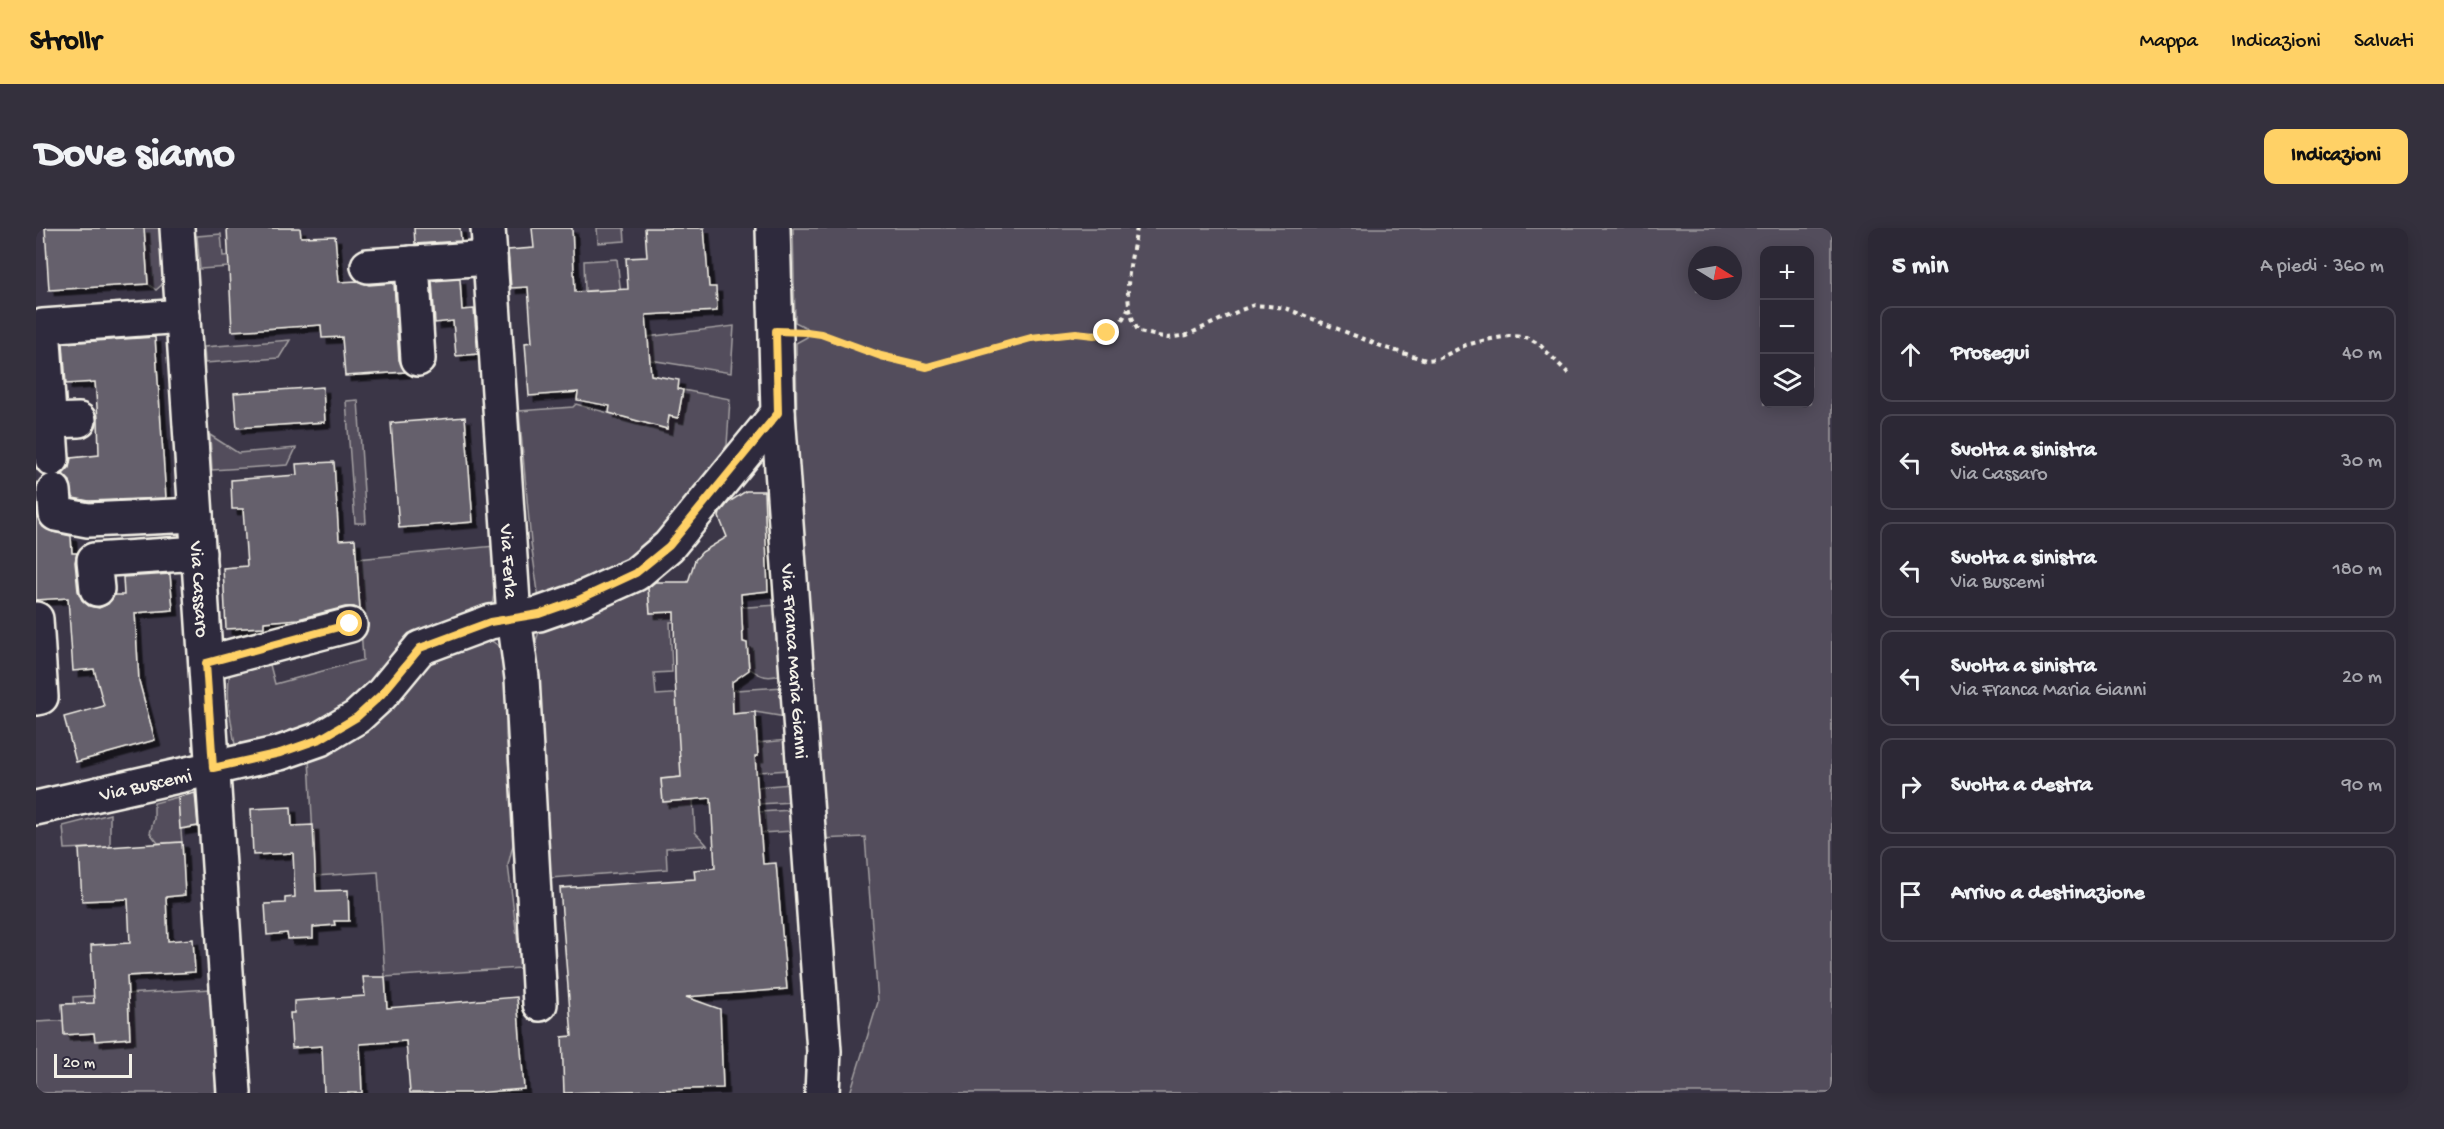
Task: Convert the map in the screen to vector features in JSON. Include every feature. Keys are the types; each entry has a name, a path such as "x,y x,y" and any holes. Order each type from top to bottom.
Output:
{"street":[{"name":"Via Cassaro","path":"177,228 234,1093"},
{"name":"Via Franca Maria Gianni","path":"773,228 778,413 824,1051 822,1093"},
{"path":"368,266 412,263 489,243"},
{"name":"Via Ferla","path":"489,243 514,617 522,678 540,1004"},
{"path":"412,263 418,359"},
{"path":"52,459 64,420 43,326 183,316"},
{"name":"Via Buscemi","path":"36,808 280,753 320,739 357,717 382,694 420,648 490,622 539,614 576,601 636,573 669,546 778,413"},
{"path":"54,491 56,514 88,520 196,515"},
{"path":"97,589 94,560 199,553"},
{"path":"36,698 41,698 43,612"},
{"path":"206,663 350,624"}],"path":[{"path":"1137,228 1127,289 1128,309 1139,332 1168,338 1187,335 1254,305 1286,308 1386,348 1426,360 1438,359 1466,345 1486,340 1509,336 1526,337 1539,344 1570,375"},
{"path":"776,331 821,334 881,356 927,367 1031,338 1076,333 1094,335 1107,333 1121,322 1128,309"}],"shaded area":[{"path":"144,228 161,228 165,282 156,290 148,284"},
{"path":"597,228 624,228 625,241 598,243"},
{"path":"793,228 1832,228 1832,1093 850,1093 878,1002 865,837 820,839 797,434 796,343 807,337 807,328 795,322"},
{"path":"221,234 223,256 301,250 302,262 200,269 197,236"},
{"path":"617,259 621,295 598,296 597,290 585,291 584,261"},
{"path":"734,326 731,373 650,360 647,337"},
{"path":"290,340 279,358 205,363 204,347"},
{"path":"683,390 730,399 727,445 702,488 664,535 624,565 539,599 531,543 519,411 573,407 576,404 667,429 669,416 678,418"},
{"path":"358,400 366,523 355,523 346,401"},
{"path":"210,435 238,453 296,448 288,465 212,470"},
{"path":"495,546 497,573 492,607 331,718 236,751 229,702 230,672 269,661 275,684 363,660 357,559"},
{"path":"648,582 650,613 778,605 783,674 765,676 749,668 747,643 743,642 741,620 670,622 672,672 654,673 656,695 784,687 786,717 755,712 733,714 733,709 681,777 661,779 663,802 693,799 695,832 707,845 666,848 667,869 550,878 543,876 532,652 540,629"},
{"path":"486,637 506,651 506,735 515,837 508,865 521,968 385,977 378,872 315,876 309,759 442,649"},
{"path":"788,740 789,770 716,775 715,759 758,756 757,743"},
{"path":"790,784 792,802 759,804 757,787"},
{"path":"178,797 182,842 158,843 150,833 154,819 154,803"},
{"path":"792,810 793,831 761,833 759,812"},
{"path":"110,814 110,847 65,849 63,826"},
{"path":"211,989 218,1093 36,1093 36,1022 74,1020 73,997"}],"building":[{"path":"45,228 144,228 148,284 49,290"},
{"path":"227,228 300,228 301,237 335,236 339,282 357,281 369,285 394,283 399,360 405,372 345,376 342,337 322,338 321,325 232,331"},
{"path":"414,228 460,228 461,241 415,244"},
{"path":"532,228 572,228 575,292 628,289 626,258 647,257 645,228 704,228 709,287 716,287 717,311 646,315 651,375 679,380 678,389 683,390 678,418 669,416 667,429 609,413 610,406 577,400 578,392 529,396 525,343 532,342 528,287 511,288 508,250 534,248"},
{"path":"460,279 462,310 474,309 478,354 456,356 453,321 435,323 432,281"},
{"path":"155,337 166,498 89,501 73,498 70,481 63,474 69,468 71,458 99,455 98,419 95,382 66,384 63,343"},
{"path":"323,387 325,422 237,428 234,393"},
{"path":"465,417 473,522 399,528 391,423"},
{"path":"334,462 339,540 355,539 360,610 345,607 298,619 264,622 264,627 226,629 223,568 247,566 243,509 232,509 231,480 297,475 296,464"},
{"path":"746,491 764,491 768,591 741,594 743,642 747,643 749,670 732,682 733,714 755,712 758,756 755,756 763,864 776,863 787,989 686,997 720,1009 723,1088 564,1093 562,1037 572,1036 560,888 695,879 694,870 715,868 711,798 663,802 661,779 681,777 675,679 674,612 650,613 648,588 655,582 688,582 695,560 702,552 727,537 719,517 720,513 729,502"},
{"path":"36,500 37,516 43,527 71,536 72,553 77,553 75,562 78,591 82,600 89,606 99,608 108,604 114,595 124,595 123,577 170,574 173,610 135,613 139,681 155,740 76,762 64,717 104,706 94,669 73,671 68,598 36,600"},
{"path":"195,793 198,826 180,829 178,797"},
{"path":"291,807 292,826 313,825 316,891 348,890 349,921 334,921 335,925 313,927 313,938 288,939 287,933 267,935 265,904 285,903 285,898 295,897 293,853 253,855 251,809"},
{"path":"182,842 185,895 166,897 168,941 193,939 195,972 127,976 130,1038 95,1041 94,1033 64,1035 62,1004 94,1003 91,945 130,943 128,899 82,901 79,849"},
{"path":"363,977 385,977 387,1008 517,997 524,1089 476,1093 410,1093 406,1041 360,1044 362,1093 324,1093 322,1046 292,1048 290,1013 294,1013 294,1001 365,996"}],"route":[{"path":"350,624 206,663 213,768 280,753 320,739 357,717 382,694 420,648 490,622 539,614 576,601 636,573 669,546 778,413 776,331 821,334 881,356 927,367 1031,338 1076,333 1094,335 1107,333"}]}
